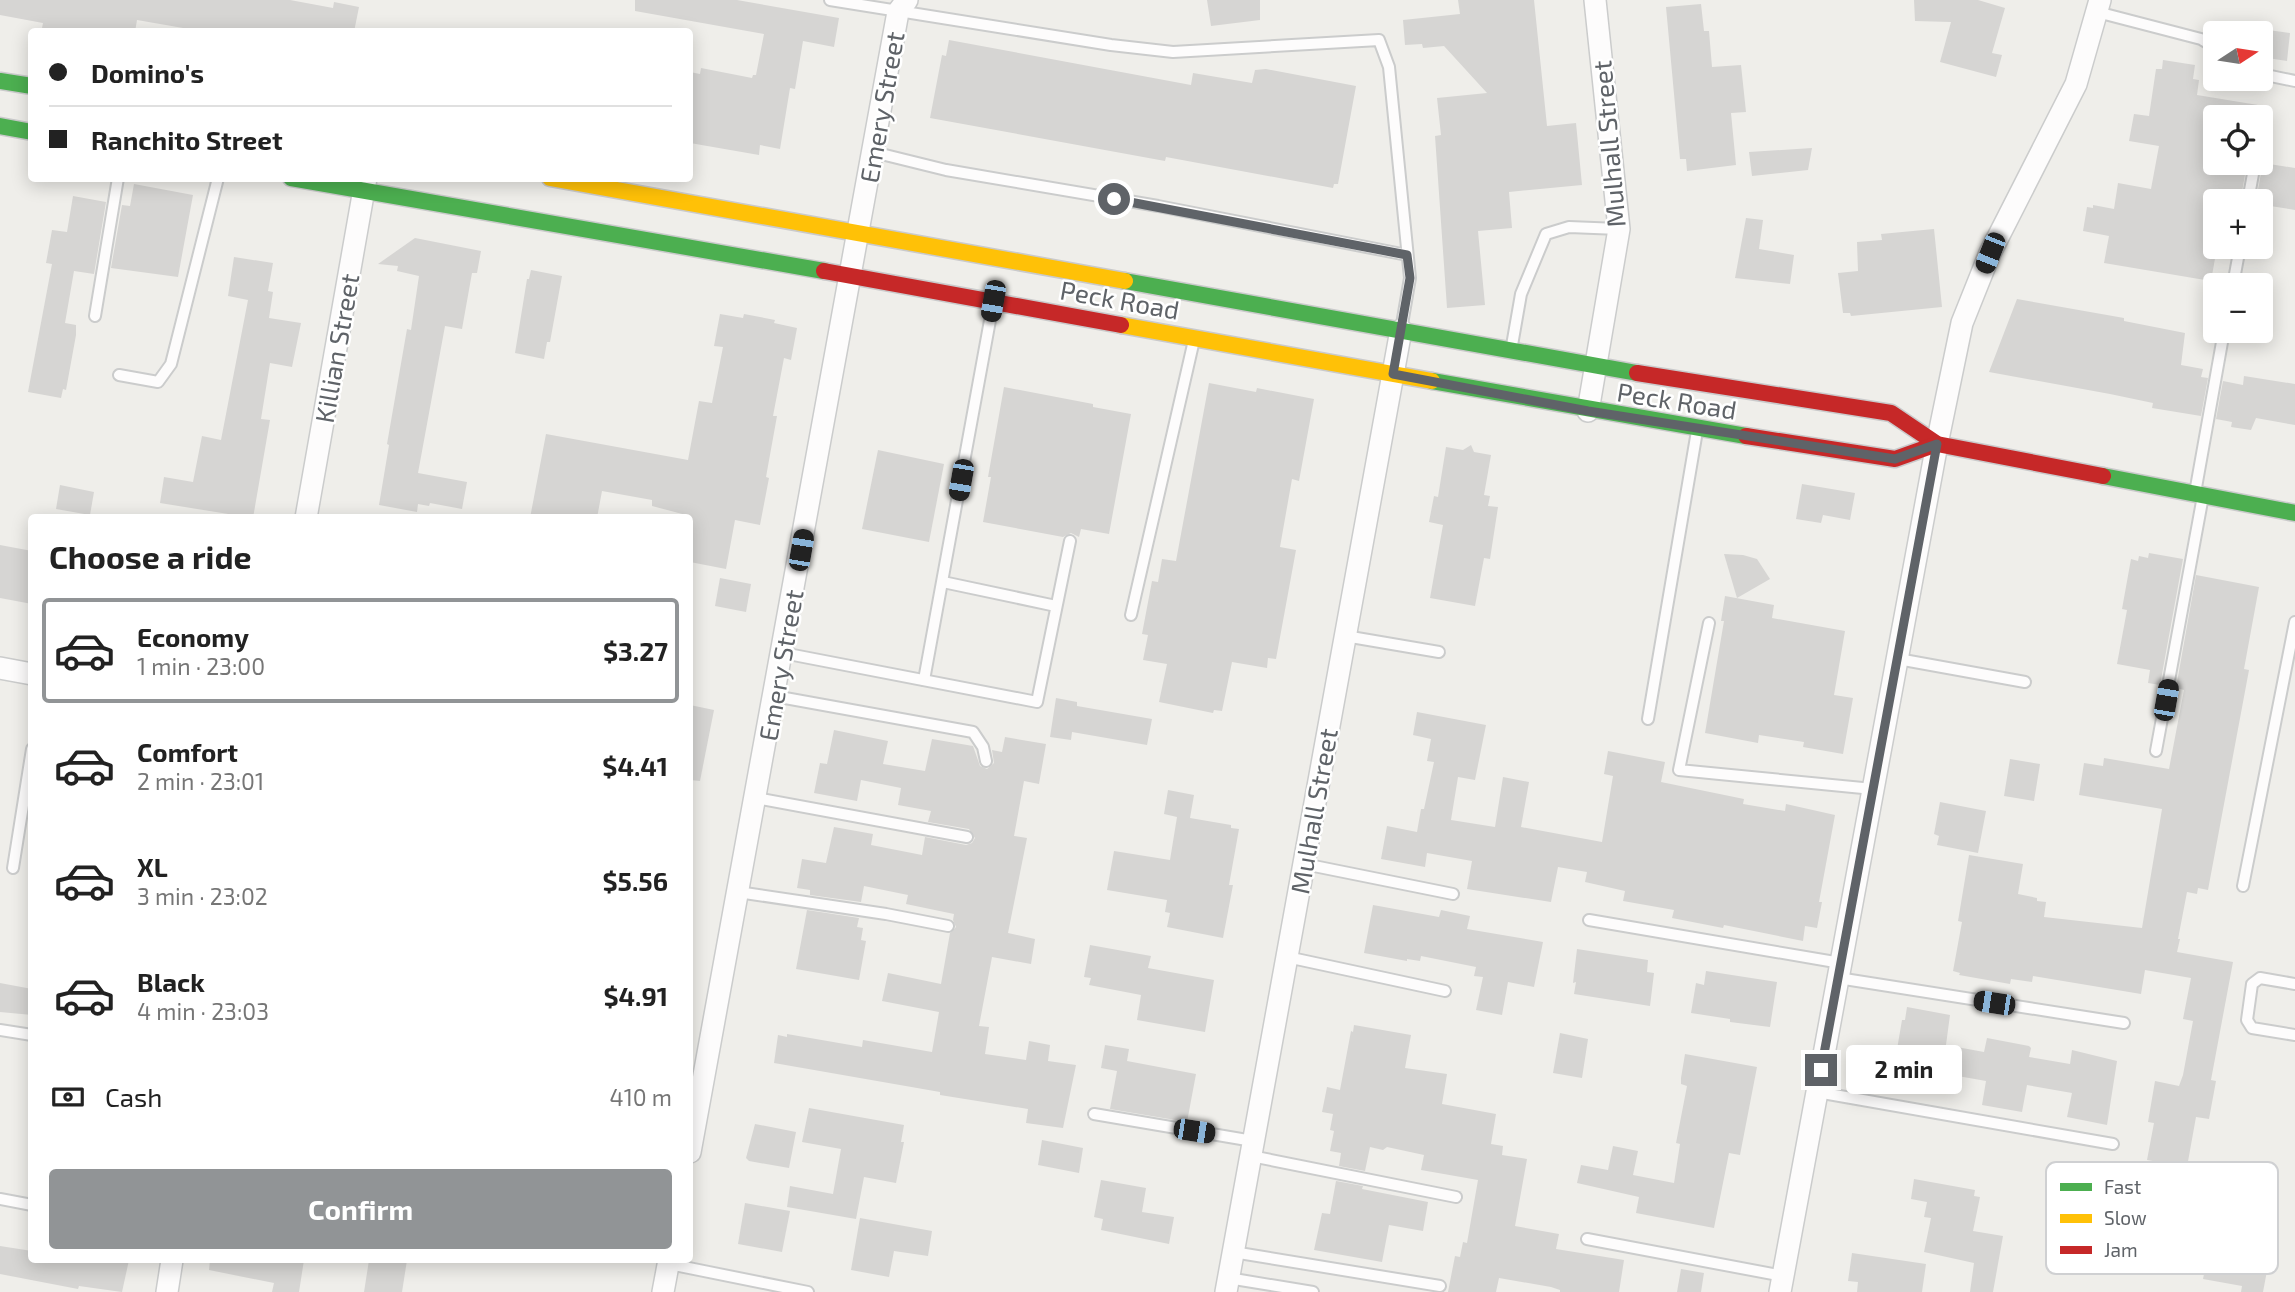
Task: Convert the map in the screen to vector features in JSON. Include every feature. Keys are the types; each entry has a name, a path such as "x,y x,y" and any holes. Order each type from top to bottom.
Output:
{"main road":[{"path":"0,80 28,85"},
{"path":"0,126 28,131"},
{"name":"Peck Road","path":"333,182 364,185 1588,411 1895,459 1937,444"},
{"name":"Peck Road","path":"573,182 1595,367 1891,413 1937,444 2295,513"}],"street":[{"name":"Mulhall Street","path":"1588,411 1619,229 1595,0"},
{"name":"Emery Street","path":"693,1136 900,4"},
{"path":"1781,1284 1937,444 1962,323 1990,253 2076,84 2099,6"},
{"name":"Killian Street","path":"307,514 364,185"},
{"name":"Mulhall Street","path":"1227,1285 1401,330"},
{"path":"0,668 28,673"},
{"path":"167,1292 172,1263"},
{"path":"663,1292 669,1263"}],"lane":[{"path":"830,0 900,4 1173,52 1379,40 1389,67 1410,278 1401,330"},
{"path":"2099,6 2203,40"},
{"path":"2273,76 2295,81"},
{"path":"873,152 946,170 1158,206 1407,255"},
{"path":"95,316 117,182"},
{"path":"119,375 158,382 171,364 217,182"},
{"path":"1511,351 1521,294 1546,234 1569,227 1619,229"},
{"path":"924,680 993,301"},
{"path":"1131,615 1195,338"},
{"path":"2156,751 2222,343"},
{"path":"1648,719 1698,428"},
{"path":"783,653 1037,702 1070,541"},
{"path":"943,582 1056,606"},
{"path":"2243,886 2295,622"},
{"path":"1709,624 1679,770 1873,789"},
{"path":"1345,636 1438,652"},
{"path":"1898,659 2025,682"},
{"path":"774,696 973,732 983,747 986,761"},
{"path":"13,868 28,774"},
{"path":"756,798 967,837"},
{"path":"1304,864 1453,894"},
{"path":"738,892 948,926"},
{"path":"1589,920 1840,971 2124,1023"},
{"path":"1287,957 1446,991"},
{"path":"2295,984 2260,978 2252,984 2247,1020 2252,1028 2295,1035"},
{"path":"0,1030 28,1034"},
{"path":"1817,1092 2113,1144"},
{"path":"1094,1114 1456,1197"},
{"path":"0,1199 28,1204"},
{"path":"1587,1239 1781,1284"},
{"path":"1233,1252 1440,1286"},
{"path":"674,1263 808,1292"},
{"path":"1227,1285 1313,1292"}],"building":[{"path":"0,0 290,0 333,8 334,2 359,7 355,28 183,28 137,20 136,28 42,28 43,23 0,15"},
{"path":"635,0 737,0 839,18 834,47 803,41 795,89 790,88 780,149 760,145 759,155 693,144 693,73 700,74 701,68 752,78 756,75 764,34 635,11"},
{"path":"1207,0 1260,0 1260,20 1211,26"},
{"path":"1458,0 1534,0 1547,126 1576,123 1582,185 1509,192 1512,228 1478,231 1485,305 1447,308 1435,136 1441,135 1437,98 1487,93 1444,46 1423,48 1422,44 1405,45 1403,20 1460,14"},
{"path":"1914,0 1978,0 2005,8 1992,53 2002,55 1996,77 1940,62 1951,22 1915,21"},
{"path":"1701,4 1704,31 1709,31 1712,67 1741,65 1746,112 1731,113 1736,165 1687,171 1686,159 1680,159 1666,7"},
{"path":"2273,31 2290,33 2287,61 2273,59"},
{"path":"949,40 1191,85 1193,73 1252,83 1255,70 1266,69 1356,86 1338,184 1334,184 1333,188 1166,157 1165,161 930,118 942,55 946,56"},
{"path":"2163,60 2195,65 2193,79 2199,80 2197,95 2258,105 2203,105 2203,175 2245,175 2243,189 2203,189 2203,259 2215,259 2212,273 2203,273 2203,280 2104,263 2109,236 2083,231 2087,207 2093,208 2093,205 2114,209 2118,183 2151,189 2159,146 2129,141 2134,114 2149,116 2156,69 2162,69"},
{"path":"1812,148 1808,170 1752,176 1749,152"},
{"path":"2273,165 2295,168 2295,210 2273,206 2273,189 2258,189 2261,175 2273,175"},
{"path":"134,184 193,195 178,277 111,268 122,205 130,206"},
{"path":"73,196 106,202 94,274 74,271 65,323 76,325 76,335 66,390 63,389 61,398 28,392 52,264 46,263 52,230 67,232"},
{"path":"1746,218 1763,220 1759,249 1794,255 1790,284 1735,278"},
{"path":"1934,229 1942,307 1851,316 1850,313 1843,313 1838,273 1858,271 1857,242 1882,240 1881,234"},
{"path":"415,238 481,251 477,273 472,273 462,329 445,326 418,473 467,482 462,509 430,503 429,506 418,504 417,512 379,505 407,329 411,330 419,276 397,271 398,266 378,264"},
{"path":"234,257 273,263 268,291 273,292 269,318 301,323 292,367 270,363 261,419 270,420 254,514 228,514 160,503 164,477 193,482 202,436 221,440 248,300 228,296"},
{"path":"531,270 562,276 550,342 547,342 544,359 515,353 527,279"},
{"path":"2017,299 2124,318 2124,321 2185,333 2181,365 2203,369 2201,377 2208,378 2201,416 2152,408 2153,403 2110,394 1989,372"},
{"path":"720,314 743,318 744,314 775,320 774,323 797,328 791,360 784,358 773,416 777,416 760,525 735,520 726,569 693,563 693,514 652,506 652,500 602,491 598,514 531,514 546,434 688,460 699,401 712,403 723,347 714,346"},
{"path":"2244,376 2295,384 2295,425 2256,418 2251,430 2231,427 2232,422 2216,419 2223,381 2243,385"},
{"path":"1209,383 1256,392 1257,388 1314,399 1299,481 1292,479 1280,547 1296,550 1276,659 1268,658 1267,668 1232,662 1222,711 1214,710 1213,713 1159,702 1167,664 1143,660 1148,635 1142,634 1152,581 1158,582 1162,559 1176,561"},
{"path":"1004,387 1131,414 1109,534 1081,529 1079,537 1071,533 1063,537 983,522"},
{"path":"1471,445 1474,452 1491,455 1484,495 1490,496 1488,506 1498,507 1490,559 1484,558 1475,606 1430,598 1443,525 1429,522 1434,496 1438,497 1446,447 1463,450"},
{"path":"878,450 944,464 929,542 862,529"},
{"path":"1802,484 1855,493 1850,520 1823,515 1821,523 1796,519"},
{"path":"60,485 94,492 90,514 56,509"},
{"path":"0,545 28,550 28,603 0,598"},
{"path":"2149,553 2183,559 2160,685 2148,683 2150,670 2117,664 2127,610 2122,609 2131,559 2138,561 2139,556 2148,558"},
{"path":"1724,554 1757,559 1770,579 1737,598"},
{"path":"2196,575 2259,587 2244,669 2249,670 2208,890 2198,888 2197,894 2187,892 2178,939 2177,952 2233,962 2211,1080 2216,1081 2209,1119 2196,1117 2188,1162 2158,1162 2147,1160 2154,1123 2148,1122 2155,1081 2179,1086 2183,1075 2193,1021 2183,1019 2191,978 2145,970 2141,994 2033,976 2032,982 2011,979 2010,984 1959,975 1960,973 1953,971 1962,922 1958,921 1969,855 2023,864 2018,894 2046,902 2044,917 2142,928 2162,809 2079,795 2084,763 2103,766 2104,758 2169,769 2184,690 2176,688"},
{"path":"720,578 751,584 746,612 715,606"},
{"path":"1725,596 1774,605 1772,618 1845,631 1834,695 1853,698 1843,754 1803,747 1804,742 1759,735 1758,743 1705,733 1724,621 1721,621"},
{"path":"1056,698 1077,702 1077,706 1152,719 1147,745 1072,732 1071,740 1050,737"},
{"path":"693,706 714,710 700,781 693,780"},
{"path":"1417,712 1486,725 1475,780 1458,777 1451,820 1495,827 1503,777 1529,782 1521,827 1602,842 1613,776 1604,774 1608,751 1665,762 1661,782 1744,799 1743,804 1785,811 1786,804 1835,815 1819,902 1822,902 1817,928 1805,926 1803,941 1672,918 1674,910 1623,901 1625,891 1585,882 1587,872 1558,867 1551,902 1467,889 1472,861 1427,853 1425,867 1381,859 1387,826 1417,832 1421,809 1424,809 1434,762 1427,761 1431,739 1413,735"},
{"path":"834,730 888,741 883,764 925,771 932,739 973,746 980,766 987,769 994,763 992,750 1002,752 1005,737 1046,744 1039,784 1024,781 1014,836 1027,838 1008,933 1035,939 1031,964 992,957 979,1026 989,1027 985,1054 1026,1060 1029,1041 1050,1045 1048,1061 1076,1065 1063,1128 1026,1123 1028,1109 774,1063 778,1035 787,1037 787,1034 862,1047 863,1040 932,1052 939,1012 882,1001 888,973 941,984 950,933 956,927 954,914 906,904 908,895 864,886 861,902 810,895 810,890 797,888 802,859 826,863 834,827 873,834 871,845 922,855 925,837 966,845 972,843 975,838 969,829 928,822 931,811 898,805 901,788 861,780 857,801 814,793 820,763 827,764"},
{"path":"2010,759 2040,764 2034,801 2004,796"},
{"path":"1168,790 1194,795 1190,818 1231,825 1231,828 1239,829 1229,885 1233,885 1223,938 1167,927 1170,913 1165,912 1167,900 1107,890 1114,851 1170,860 1177,817 1164,814"},
{"path":"1940,802 1986,811 1978,853 1937,845 1939,836 1934,834"},
{"path":"1373,905 1439,917 1441,910 1470,916 1467,929 1543,942 1534,987 1508,982 1502,1015 1476,1010 1483,977 1474,976 1476,967 1421,956 1420,961 1407,961 1364,953"},
{"path":"807,910 859,918 857,927 863,928 861,940 866,941 859,980 796,969"},
{"path":"1090,945 1151,956 1148,968 1214,980 1205,1032 1137,1020 1141,995 1089,985 1091,978 1084,977"},
{"path":"1577,949 1648,960 1647,972 1654,973 1650,1006 1574,994"},
{"path":"1706,971 1777,982 1770,1027 1691,1013 1696,983 1704,985"},
{"path":"0,983 28,988 28,1015 0,1012"},
{"path":"1907,1007 1950,1015 1946,1045 1984,1052 1987,1038 2029,1046 2029,1057 2070,1064 2072,1050 2117,1061 2107,1125 2067,1117 2072,1093 2027,1085 2022,1112 1982,1105 1986,1081 1941,1073 1937,1094 1897,1087 1902,1062 1895,1061"},
{"path":"1354,1025 1411,1035 1405,1068 1447,1074 1442,1104 1496,1114 1491,1144 1503,1146 1502,1155 1527,1159 1515,1226 1559,1234 1556,1249 1624,1260 1619,1292 1560,1292 1551,1287 1499,1278 1496,1292 1448,1292 1455,1256 1460,1257 1463,1242 1467,1243 1478,1180 1421,1170 1424,1155 1387,1147 1383,1150 1370,1147 1365,1171 1339,1166 1341,1153 1330,1151 1334,1131 1330,1130 1333,1114 1322,1112 1327,1087 1340,1090"},
{"path":"1560,1033 1588,1039 1582,1078 1553,1073"},
{"path":"1105,1045 1129,1049 1127,1061 1196,1074 1187,1122 1110,1109 1117,1071 1101,1068"},
{"path":"1685,1054 1757,1067 1740,1155 1729,1153 1714,1228 1636,1213 1639,1197 1577,1183 1581,1165 1608,1170 1613,1146 1638,1151 1633,1175 1674,1183 1680,1144 1676,1143 1687,1086 1681,1084"},
{"path":"809,1108 904,1125 901,1142 904,1142 896,1183 864,1177 856,1219 787,1207 790,1186 833,1194 841,1149 802,1142"},
{"path":"755,1124 796,1132 789,1168 749,1161 746,1158"},
{"path":"1042,1140 1083,1148 1079,1173 1038,1165"},
{"path":"1914,1179 1975,1190 1974,1196 1980,1197 1973,1231 2003,1236 1993,1292 1970,1292 1974,1263 1924,1252 1931,1218 1924,1217 1927,1202 1911,1199"},
{"path":"1101,1180 1146,1188 1142,1212 1174,1217 1169,1244 1101,1230 1103,1219 1094,1217"},
{"path":"1336,1181 1428,1202 1423,1231 1389,1225 1382,1262 1314,1250 1322,1213 1330,1214"},
{"path":"745,1203 790,1211 782,1252 738,1244"},
{"path":"860,1218 932,1231 928,1256 894,1251 889,1277 851,1270"},
{"path":"0,1246 28,1250 28,1263 128,1263 122,1292 79,1286 78,1289 0,1274"},
{"path":"1852,1253 1926,1264 1922,1292 1857,1292 1858,1282 1848,1281"},
{"path":"210,1263 304,1263 299,1292 272,1292 274,1283 209,1270"},
{"path":"369,1263 407,1263 402,1292 364,1292"},
{"path":"1681,1269 1704,1273 1701,1292 1677,1292"},
{"path":"2204,1274 2266,1274 2263,1292 2241,1292 2242,1286 2203,1279"}],"traffic: fast":[{"path":"0,81 28,85"},
{"path":"0,126 28,131"},
{"path":"314,182 824,271"},
{"path":"1125,281 1637,373"},
{"path":"1432,381 1746,436"},
{"path":"2103,476 2295,513"}],"traffic: slow":[{"path":"572,182 1125,281"},
{"path":"1121,325 1432,381"}],"traffic: jam":[{"path":"824,271 1121,325"},
{"path":"1637,373 1891,413 1937,444 2103,476"},
{"path":"1746,436 1895,459 1937,444"}],"route":[{"path":"1114,199 1407,255 1410,278 1393,374 1645,421 1895,459 1937,444 1821,1070"}]}
